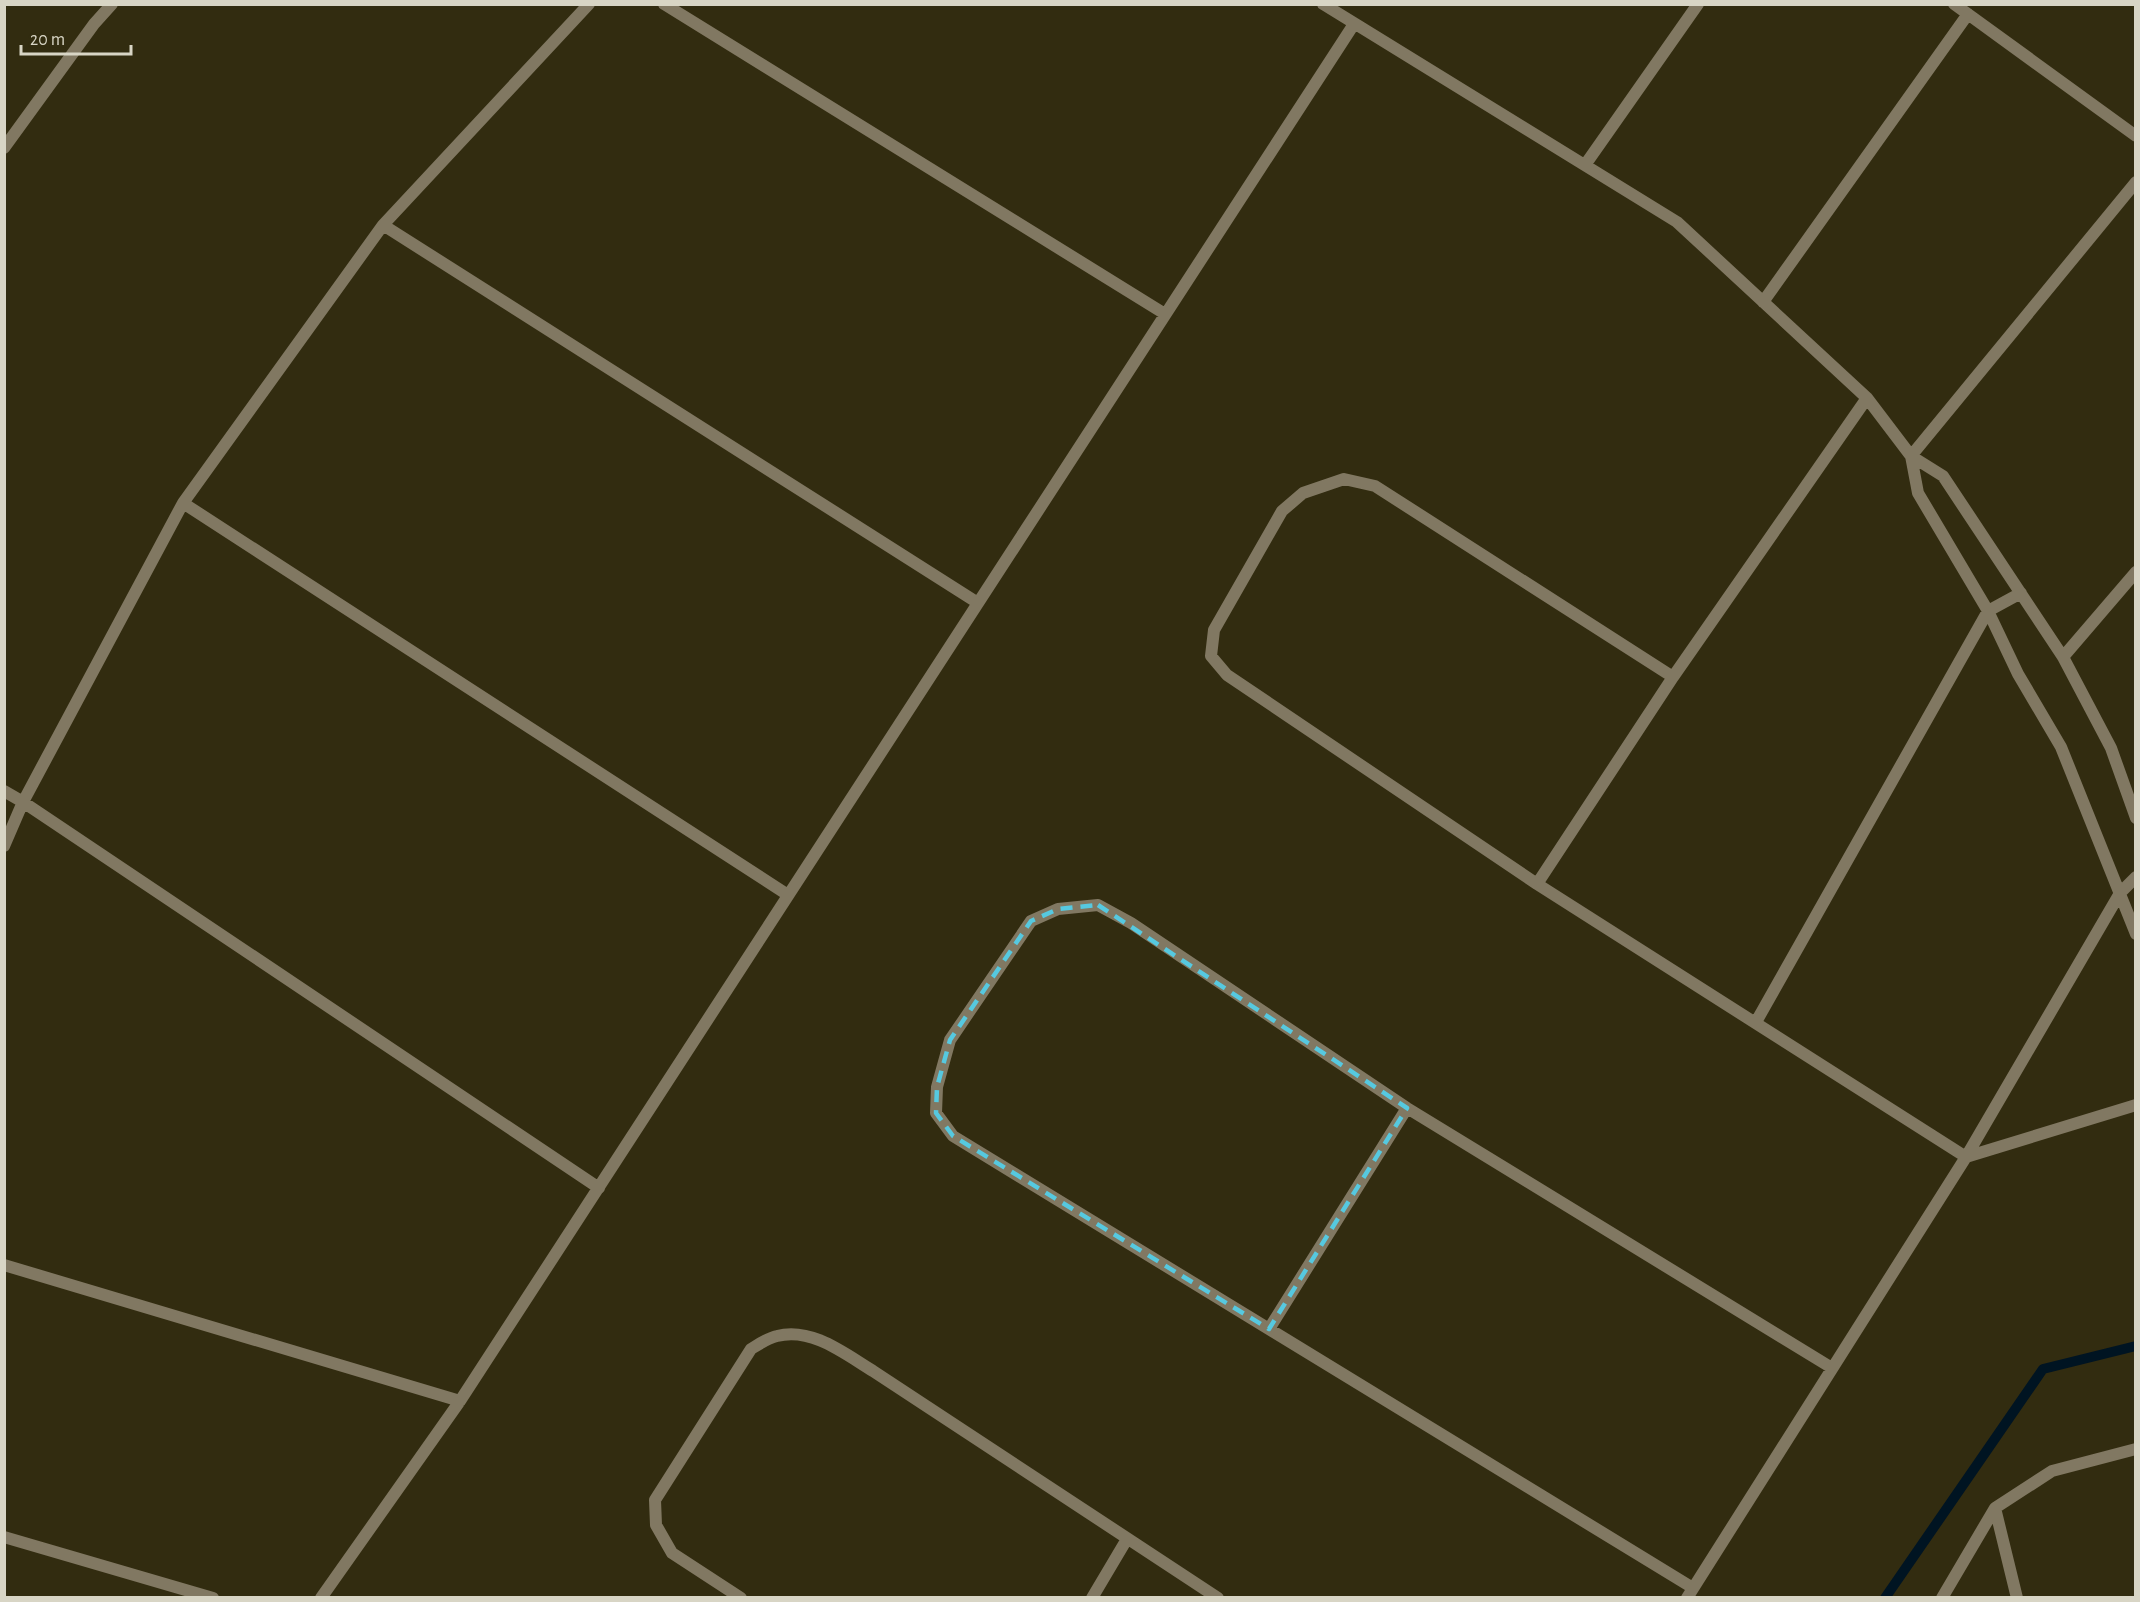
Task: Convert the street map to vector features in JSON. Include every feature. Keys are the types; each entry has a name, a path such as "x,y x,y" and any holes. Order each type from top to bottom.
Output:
{"street":[{"path":"4,148 94,24 112,4"},
{"path":"4,846 23,802 183,504 383,225 589,4"},
{"path":"664,4 1166,314"},
{"path":"1323,4 1677,222 1867,398 1911,456 1943,476 2063,657 2111,748 2136,818"},
{"path":"1585,165 1698,4"},
{"path":"1954,4 2136,136"},
{"path":"1764,302 1968,14"},
{"path":"321,1598 460,1401 1354,24"},
{"path":"1911,456 2136,182"},
{"path":"383,225 978,603"},
{"path":"1537,884 1673,677 1867,398"},
{"path":"1911,456 1918,493 1988,611 2018,674 2061,747 2136,934"},
{"path":"1673,677 1375,486 1344,480 1304,493 1282,512 1214,630 1211,656 1227,675 1537,884 1966,1157 2136,1105"},
{"path":"183,504 788,895"},
{"path":"2063,657 2136,572"},
{"path":"1756,1022 1988,611 2021,593"},
{"path":"4,791 599,1188"},
{"path":"1832,1368 1407,1108 1131,923 1098,905 1058,909 1031,921 950,1040 937,1087 936,1113 953,1136 1269,1329 1690,1593 1966,1157 2120,893 2136,877"},
{"path":"1269,1329 1407,1108"},
{"path":"4,1265 460,1401"},
{"path":"741,1598 672,1553 656,1525 655,1500 751,1348 775,1336 796,1333 828,1343 1218,1598"},
{"path":"1942,1598 1995,1508 2052,1471 2136,1449"},
{"path":"1995,1508 2017,1598"},
{"path":"4,1551 8,1538 213,1598"},
{"path":"1092,1598 1127,1539"}],"highlighted area":[{"path":"1098,905 1407,1108 1269,1329 953,1136 936,1113 937,1087 950,1040 1031,921 1058,909"}],"waterway":[{"path":"1885,1598 2043,1369 2136,1346"}]}
